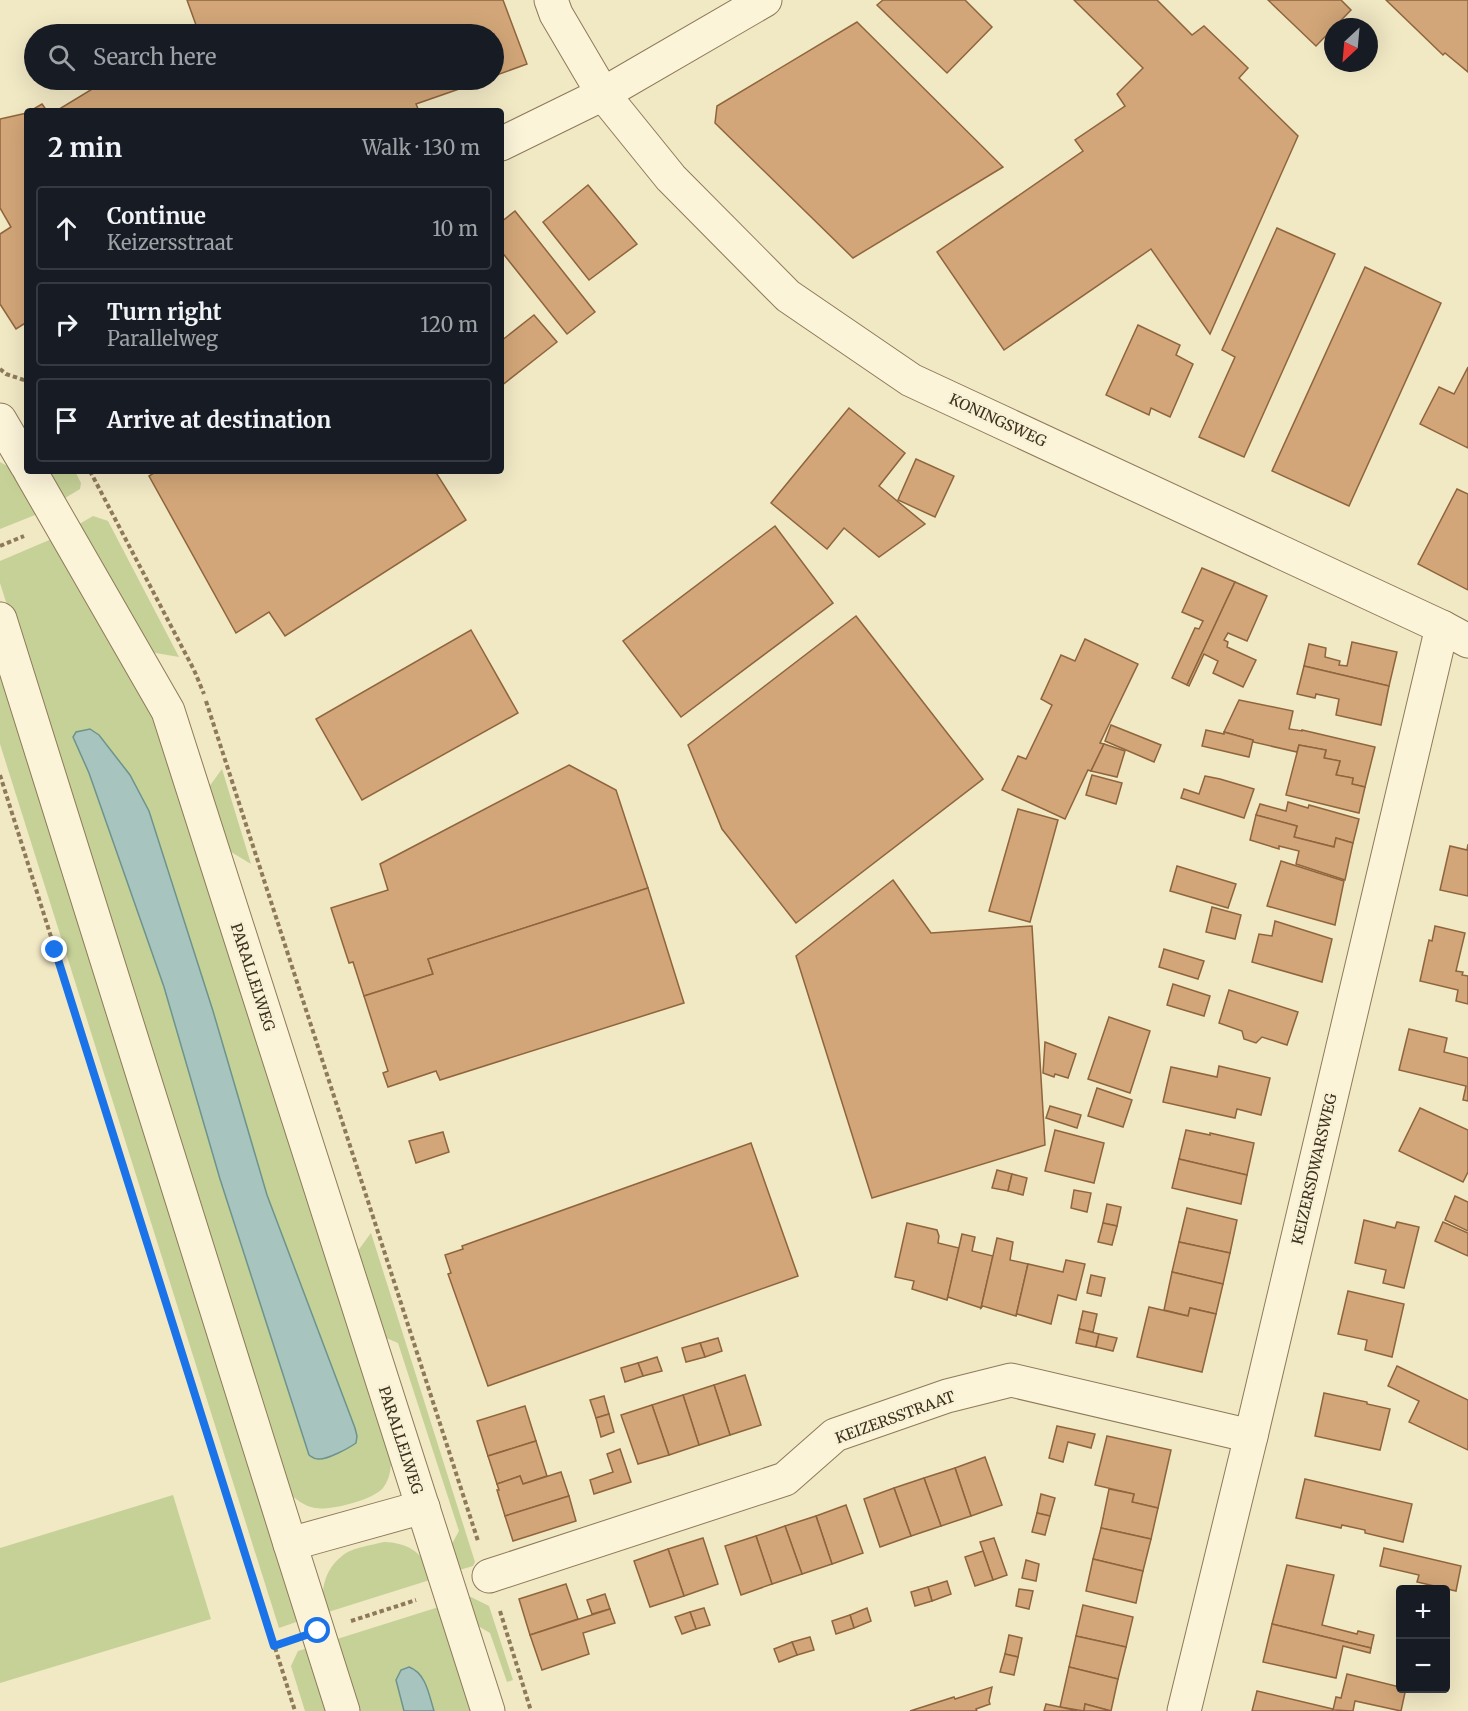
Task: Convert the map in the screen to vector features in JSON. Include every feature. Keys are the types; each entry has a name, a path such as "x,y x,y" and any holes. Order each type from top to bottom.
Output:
{"street":[{"name":"KONINGSWEG","path":"550,0 603,94 671,178 788,296 911,380 1455,634"},
{"path":"504,143 603,94 765,0"},
{"path":"7,419 24,459"},
{"name":"PARALLELWEG","path":"32,474 168,711 488,1711"},
{"path":"0,619 344,1711"},
{"name":"KEIZERSDWARSWEG","path":"1184,1711 1251,1436 1455,634"},
{"name":"KEIZERSSTRAAT","path":"489,1576 785,1479 836,1435 947,1396 1011,1380 1251,1436"},
{"name":"PARALLELWEG","path":"290,1544 423,1506"}],"path":[{"path":"0,369 6,374 24,380"},
{"path":"0,775 295,1711"},
{"path":"274,1646 448,1590"}],"green space":[{"path":"0,462 9,467 40,513 0,529"},
{"path":"45,474 76,474 81,483 80,489 60,501"},
{"path":"93,516 108,521 179,657 150,652 76,526"},
{"path":"54,538 153,709 392,1452 389,1476 383,1488 370,1497 351,1504 315,1508 300,1502 287,1491 0,583 0,561"},
{"path":"0,665 302,1620 279,1628 0,744"},
{"path":"222,769 251,864 223,847 206,791"},
{"path":"371,1233 475,1562 473,1566 456,1571 449,1549 459,1531 398,1343 379,1335 354,1256"},
{"path":"173,1495 211,1619 0,1683 0,1548"},
{"path":"384,1542 402,1545 415,1552 425,1563 433,1579 325,1613 323,1588 333,1565 350,1551"},
{"path":"471,1597 489,1606 513,1680 507,1682 490,1633 473,1623 464,1599"},
{"path":"442,1606 476,1711 356,1711 334,1640"},
{"path":"311,1647 331,1711 305,1711 291,1666 298,1651"}],"water":[{"path":"90,729 99,735 130,775 149,811 213,1011 267,1195 355,1428 356,1443 327,1458 317,1459 309,1455 220,1179 164,987 89,773 73,737 76,732"},
{"path":"409,1667 423,1679 434,1711 404,1711 396,1680 401,1670"}],"building":[{"path":"187,0 503,0 527,64 504,72 504,24 196,24"},
{"path":"883,0 965,0 992,27 947,73 877,5"},
{"path":"1074,0 1157,0 1192,35 1204,26 1248,68 1239,78 1298,136 1210,334 1151,249 1004,350 937,252 1083,151 1075,140 1125,106 1117,94 1143,68"},
{"path":"1268,0 1341,0 1351,10 1343,18 1324,18 1324,38 1316,46"},
{"path":"1386,0 1468,0 1468,72 1445,53 1443,55"},
{"path":"857,22 1003,167 853,258 715,123 717,106"},
{"path":"91,90 456,90 416,104 418,108 61,108"},
{"path":"24,114 24,324 16,329 0,304 0,234 11,227 0,208 0,119"},
{"path":"588,185 637,244 589,280 543,222"},
{"path":"515,211 595,312 567,334 504,255 504,220"},
{"path":"1277,228 1335,254 1244,457 1199,437 1235,357 1222,350"},
{"path":"1365,267 1441,303 1349,506 1272,471"},
{"path":"534,315 557,342 504,384 504,339"},
{"path":"1138,325 1180,345 1176,355 1193,364 1170,417 1151,408 1149,415 1106,395"},
{"path":"1468,367 1468,448 1420,424 1439,387 1454,394"},
{"path":"849,408 905,453 879,486 925,524 879,557 844,528 827,549 771,503"},
{"path":"916,459 954,476 935,517 898,500"},
{"path":"152,474 437,474 466,520 285,636 269,612 236,633 149,476"},
{"path":"1457,489 1468,494 1468,590 1418,564"},
{"path":"775,526 833,603 681,717 623,641"},
{"path":"1202,568 1235,582 1187,685 1172,678 1195,628 1199,629 1203,621 1182,612"},
{"path":"1235,582 1267,596 1247,641 1228,633 1224,640 1228,642 1227,647 1256,660 1243,687 1213,673 1218,661 1204,654 1189,686 1187,685"},
{"path":"856,616 983,779 796,923 722,829 688,745"},
{"path":"471,630 518,713 362,800 316,719"},
{"path":"1085,639 1138,664 1100,743 1104,744 1091,771 1088,770 1065,819 1002,790 1018,756 1026,759 1052,705 1041,699 1061,655 1075,661"},
{"path":"1352,642 1397,652 1389,686 1304,666 1309,644 1326,648 1325,657 1340,661 1339,665 1347,666"},
{"path":"1304,666 1389,686 1381,725 1336,715 1339,699 1316,694 1315,698 1297,694"},
{"path":"1239,700 1293,711 1289,729 1375,747 1365,787 1352,784 1353,778 1336,775 1340,761 1324,758 1326,750 1299,745 1297,752 1253,742 1253,740 1224,732"},
{"path":"1111,725 1161,745 1154,762 1105,741"},
{"path":"1206,730 1253,740 1249,757 1202,746"},
{"path":"1104,744 1125,751 1117,777 1091,771"},
{"path":"1299,745 1326,750 1324,758 1340,761 1336,775 1353,778 1352,784 1365,787 1359,813 1286,795"},
{"path":"569,765 616,790 648,888 428,959 433,974 364,996 353,962 349,963 331,908 388,890 380,864"},
{"path":"1092,775 1122,783 1116,804 1086,795"},
{"path":"1205,776 1254,789 1244,818 1181,798 1184,789 1199,794"},
{"path":"1288,802 1308,808 1309,805 1359,819 1353,843 1336,838 1334,847 1294,837 1297,826 1256,815 1260,804 1286,811"},
{"path":"1018,809 1058,820 1030,922 989,911"},
{"path":"1256,815 1297,826 1294,837 1334,847 1336,838 1353,843 1345,880 1296,864 1299,851 1279,846 1279,849 1250,840"},
{"path":"1468,844 1468,896 1440,890 1450,846 1467,850"},
{"path":"1281,861 1344,881 1335,925 1267,906"},
{"path":"1177,866 1236,884 1228,908 1170,891"},
{"path":"893,880 931,933 1032,926 1045,1145 872,1198 796,956"},
{"path":"648,888 684,1003 440,1080 436,1071 388,1087 383,1073 388,1071 364,996 433,974 428,959"},
{"path":"1212,907 1241,915 1235,939 1206,932"},
{"path":"1275,921 1332,939 1322,982 1252,962 1259,934 1272,936"},
{"path":"1435,926 1465,933 1456,971 1468,976 1468,1004 1456,1001 1458,990 1420,981 1429,940 1432,941"},
{"path":"1164,949 1204,961 1198,979 1159,967"},
{"path":"1173,984 1210,996 1204,1016 1167,1005"},
{"path":"1229,990 1298,1012 1287,1045 1262,1037 1256,1043 1244,1039 1242,1031 1219,1023"},
{"path":"1109,1017 1150,1031 1130,1093 1088,1079"},
{"path":"1409,1029 1447,1038 1444,1052 1468,1058 1468,1101 1463,1100 1466,1086 1399,1070"},
{"path":"1045,1042 1076,1054 1068,1078 1043,1073"},
{"path":"1219,1066 1270,1078 1261,1115 1237,1109 1235,1118 1163,1102 1171,1067 1217,1077"},
{"path":"1097,1088 1132,1100 1123,1127 1088,1116"},
{"path":"1050,1106 1081,1115 1077,1128 1046,1118"},
{"path":"1420,1108 1468,1130 1468,1172 1463,1182 1399,1151"},
{"path":"1055,1130 1104,1143 1094,1183 1045,1171"},
{"path":"1186,1130 1254,1143 1247,1175 1179,1159"},
{"path":"443,1132 449,1152 416,1163 409,1141"},
{"path":"751,1143 798,1276 488,1386 448,1274 451,1273 445,1255 463,1249 462,1246"},
{"path":"1179,1159 1247,1175 1241,1204 1172,1188"},
{"path":"997,1170 1012,1174 1008,1191 992,1188"},
{"path":"1012,1174 1027,1178 1023,1195 1008,1191"},
{"path":"1074,1190 1091,1193 1087,1212 1071,1208"},
{"path":"1455,1196 1468,1202 1468,1231 1445,1220"},
{"path":"1107,1204 1121,1207 1117,1226 1103,1223"},
{"path":"1187,1208 1237,1220 1230,1253 1179,1242"},
{"path":"1364,1220 1395,1228 1397,1222 1419,1227 1404,1288 1383,1283 1386,1270 1355,1263"},
{"path":"1443,1222 1468,1233 1468,1256 1435,1241"},
{"path":"907,1223 937,1230 938,1243 959,1248 947,1300 912,1289 914,1281 895,1277"},
{"path":"1103,1223 1117,1226 1112,1245 1098,1242"},
{"path":"962,1234 975,1237 972,1251 993,1256 981,1308 948,1297 947,1300"},
{"path":"997,1238 1013,1242 1010,1260 1028,1264 1016,1316 983,1306 981,1308"},
{"path":"1179,1242 1230,1253 1223,1284 1172,1272"},
{"path":"1066,1260 1085,1264 1076,1300 1058,1295 1051,1324 1017,1314 1016,1316 1028,1264 1063,1272"},
{"path":"1172,1272 1223,1284 1216,1314 1190,1308 1188,1316 1164,1310"},
{"path":"1091,1275 1105,1278 1101,1296 1087,1293"},
{"path":"1348,1291 1404,1304 1392,1357 1365,1350 1367,1340 1338,1334"},
{"path":"1149,1307 1188,1316 1190,1308 1216,1314 1202,1372 1137,1357"},
{"path":"1083,1311 1097,1314 1093,1332 1079,1329"},
{"path":"1079,1329 1099,1334 1096,1347 1076,1343"},
{"path":"1099,1334 1117,1338 1113,1351 1096,1347"},
{"path":"718,1338 722,1351 705,1357 700,1343"},
{"path":"700,1343 705,1357 686,1362 682,1348"},
{"path":"657,1357 662,1371 643,1376 638,1363"},
{"path":"638,1363 643,1376 625,1382 621,1368"},
{"path":"1397,1366 1468,1400 1468,1450 1409,1422 1419,1401 1388,1386"},
{"path":"745,1375 761,1425 730,1435 714,1385"},
{"path":"714,1385 730,1435 699,1445 683,1395"},
{"path":"1324,1393 1390,1409 1380,1450 1315,1436"},
{"path":"683,1395 699,1445 669,1455 652,1405"},
{"path":"604,1396 609,1414 596,1418 590,1400"},
{"path":"652,1405 669,1455 638,1464 621,1415"},
{"path":"525,1406 536,1441 488,1456 477,1421"},
{"path":"609,1414 614,1432 601,1437 596,1418"},
{"path":"1057,1426 1095,1434 1091,1448 1068,1442 1063,1462 1049,1458"},
{"path":"1107,1436 1171,1450 1158,1508 1132,1502 1134,1494 1095,1485"},
{"path":"536,1441 547,1476 523,1484 520,1476 497,1484 488,1456"},
{"path":"620,1449 631,1482 594,1494 590,1480 613,1472 607,1454"},
{"path":"985,1457 1002,1505 971,1516 955,1468"},
{"path":"955,1468 971,1516 941,1526 924,1478"},
{"path":"561,1472 569,1496 505,1516 497,1484 520,1476 523,1484"},
{"path":"924,1478 941,1526 911,1536 894,1488"},
{"path":"1305,1479 1412,1504 1403,1542 1365,1533 1365,1530 1342,1525 1341,1528 1296,1518"},
{"path":"894,1488 911,1536 880,1547 864,1499"},
{"path":"1109,1489 1134,1494 1132,1502 1158,1508 1151,1539 1101,1528"},
{"path":"1041,1494 1055,1498 1050,1516 1037,1513"},
{"path":"569,1496 576,1521 513,1541 505,1516"},
{"path":"846,1505 863,1553 832,1564 816,1516"},
{"path":"1037,1513 1050,1516 1045,1535 1032,1532"},
{"path":"816,1516 832,1564 802,1574 785,1526"},
{"path":"785,1526 802,1574 772,1584 756,1536"},
{"path":"1101,1528 1151,1539 1143,1571 1093,1559"},
{"path":"756,1536 772,1584 741,1595 725,1546"},
{"path":"703,1538 718,1584 684,1596 668,1549"},
{"path":"994,1538 1007,1575 993,1580 980,1542"},
{"path":"1384,1548 1461,1566 1456,1591 1450,1590 1450,1585 1430,1585 1417,1582 1419,1575 1380,1566"},
{"path":"668,1549 684,1596 650,1607 634,1561"},
{"path":"983,1551 993,1580 975,1586 965,1557"},
{"path":"1093,1559 1143,1571 1136,1603 1086,1591"},
{"path":"1026,1560 1039,1564 1036,1581 1022,1578"},
{"path":"1287,1565 1334,1575 1322,1625 1357,1634 1358,1631 1374,1635 1371,1648 1272,1624"},
{"path":"947,1581 951,1594 932,1601 928,1587"},
{"path":"566,1584 578,1619 530,1635 519,1599"},
{"path":"928,1587 932,1601 915,1606 911,1592"},
{"path":"1019,1589 1033,1591 1029,1609 1016,1606"},
{"path":"605,1594 610,1609 592,1614 587,1600"},
{"path":"1083,1605 1133,1617 1126,1647 1076,1636"},
{"path":"704,1608 710,1625 696,1629 690,1612"},
{"path":"867,1608 871,1621 854,1628 850,1615"},
{"path":"610,1609 615,1623 583,1633 589,1654 542,1670 530,1635"},
{"path":"690,1612 696,1629 682,1634 675,1617"},
{"path":"850,1615 854,1628 836,1634 832,1621"},
{"path":"1272,1624 1371,1648 1370,1653 1343,1646 1336,1678 1263,1662"},
{"path":"1009,1635 1022,1638 1018,1657 1005,1654"},
{"path":"1076,1636 1126,1647 1118,1679 1069,1667"},
{"path":"810,1637 814,1650 797,1655 792,1642"},
{"path":"792,1642 797,1655 779,1662 774,1649"},
{"path":"1005,1654 1018,1657 1014,1675 1000,1672"},
{"path":"1069,1667 1118,1679 1111,1711 1085,1704 1084,1711 1060,1707"},
{"path":"1347,1674 1396,1686 1396,1693 1405,1693 1401,1711 1355,1701 1353,1711 1333,1710 1336,1697 1341,1698"},
{"path":"992,1687 990,1704 976,1709 977,1711 910,1711 954,1697 955,1699"},
{"path":"1257,1691 1333,1709 1332,1711 1252,1711"},
{"path":"1046,1704 1060,1707 1078,1711 1044,1711"},
{"path":"1085,1704 1111,1711 1084,1711"}],"route":[{"path":"55,950 274,1646 318,1631"}]}
